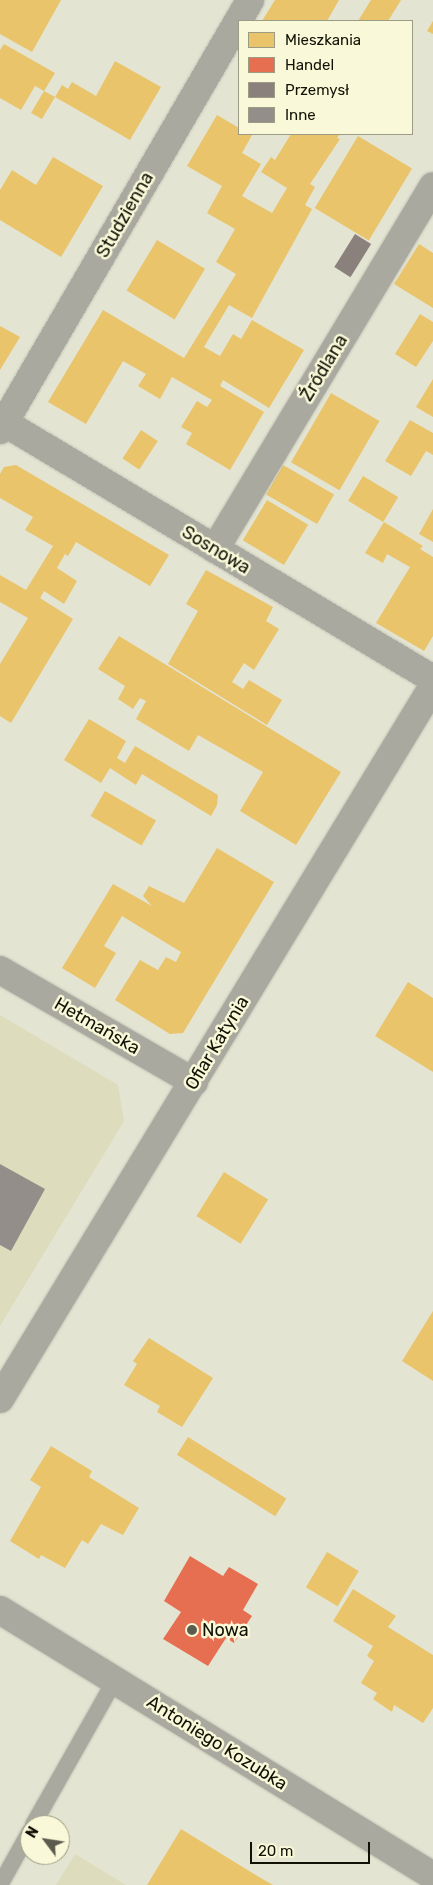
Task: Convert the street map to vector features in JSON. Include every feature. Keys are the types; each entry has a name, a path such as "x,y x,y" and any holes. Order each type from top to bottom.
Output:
{"street":[{"name":"Studzienna","path":"238,20 250,0"},
{"name":"Studzienna","path":"1,424 238,20"},
{"name":"Źródlana","path":"215,549 433,186"},
{"name":"Sosnowa","path":"1,424 433,679"},
{"name":"Ofiar Katynia","path":"0,1400 433,686"},
{"name":"Hetmańska","path":"0,970 194,1082"},
{"name":"Antoniego Kozubka","path":"0,1610 433,1876"}],"lane":[{"path":"39,1815 115,1680"},
{"path":"0,1885 20,1849"}],"green space":[{"path":"0,1015 118,1085 124,1121 0,1326"},
{"path":"75,1854 126,1885 56,1885"}],"building: Mieszkania":[{"path":"0,0 61,0 32,52 0,34"},
{"path":"275,0 339,0 328,20 263,20"},
{"path":"371,0 401,0 389,20 359,20"},
{"path":"433,21 433,34 427,31"},
{"path":"4,44 55,73 44,91 35,86 21,110 0,98 0,50"},
{"path":"115,61 161,87 130,140 55,97 62,85 68,89 72,82 96,96"},
{"path":"44,91 55,97 42,119 31,113"},
{"path":"217,115 238,127 238,135 252,135 242,153 261,164 242,196 272,213 287,188 261,172 271,157 275,160 290,135 339,135 337,138 340,139 310,184 315,187 305,205 312,209 252,318 229,305 204,347 220,356 233,334 241,339 252,320 304,350 269,408 223,380 220,386 264,412 230,470 186,444 192,433 181,427 197,401 207,407 212,400 172,377 160,399 138,386 146,374 123,361 86,424 48,402 103,310 184,358 236,274 216,262 235,229 207,213 222,186 187,166"},
{"path":"358,136 412,168 369,240 315,208"},
{"path":"53,157 103,186 61,257 0,220 0,190 12,170 36,185"},
{"path":"157,240 205,269 175,319 127,291"},
{"path":"419,244 433,253 433,308 394,284"},
{"path":"420,314 433,322 433,341 416,367 395,354"},
{"path":"0,326 20,337 0,370"},
{"path":"433,379 433,417 416,407"},
{"path":"331,393 379,421 339,490 291,462"},
{"path":"410,420 433,433 433,455 426,451 411,476 385,461"},
{"path":"141,430 158,441 139,469 122,459"},
{"path":"16,465 169,555 150,586 76,542 68,556 65,554 57,568 77,581 64,604 44,591 40,598 73,619 11,723 0,716 0,664 28,618 0,602 0,575 26,590 53,546 25,530 33,517 0,498 0,474 4,467"},
{"path":"283,465 334,494 317,524 266,494"},
{"path":"363,476 398,497 383,522 348,501"},
{"path":"267,500 308,525 284,565 243,540"},
{"path":"433,509 433,542 419,534"},
{"path":"384,522 423,546 420,549 433,557 433,636 424,651 376,623 410,567 387,554 383,563 365,553"},
{"path":"206,570 273,607 266,621 279,629 254,670 244,663 232,682 243,689 249,680 282,700 267,725 168,664 198,611 186,604"},
{"path":"119,636 341,772 296,845 240,811 263,772 198,735 189,751 136,719 146,701 140,698 133,709 118,699 125,686 98,669"},
{"path":"89,719 126,741 117,758 125,763 135,746 218,795 217,805 211,816 142,774 136,785 110,768 101,783 64,760"},
{"path":"105,791 156,820 142,846 90,816"},
{"path":"217,848 274,882 183,1033 170,1034 115,1000 140,960 158,970 166,957 176,962 181,952 122,916 104,946 116,953 95,988 62,968 113,884 152,906 143,896 149,886 184,903"},
{"path":"408,982 433,998 433,1072 375,1036"},
{"path":"224,1172 268,1200 241,1244 196,1216"},
{"path":"433,1311 433,1381 402,1361"},
{"path":"149,1338 213,1378 182,1427 157,1412 160,1406 124,1385 137,1364 133,1361"},
{"path":"188,1437 286,1498 275,1516 177,1455"},
{"path":"51,1446 92,1471 89,1477 139,1508 123,1535 101,1524 88,1544 82,1540 65,1568 41,1555 39,1559 10,1541 41,1487 30,1480"},
{"path":"327,1552 359,1571 338,1606 306,1587"},
{"path":"353,1589 396,1616 388,1627 433,1655 433,1708 423,1723 394,1705 392,1712 373,1699 377,1693 361,1683 374,1661 367,1656 373,1646 333,1621"},
{"path":"181,1829 259,1877 273,1885 147,1885"}],"building: Handel":[{"path":"190,1556 223,1576 229,1567 258,1584 243,1610 252,1616 234,1643 226,1638 208,1666 163,1639 181,1612 164,1601"}],"building: Przemysł":[{"path":"355,234 371,244 350,277 334,267"}],"building: Inne":[{"path":"0,1164 45,1189 11,1251 0,1245"}],"place":[{"name":"Nowa","path":"192,1630"}]}
